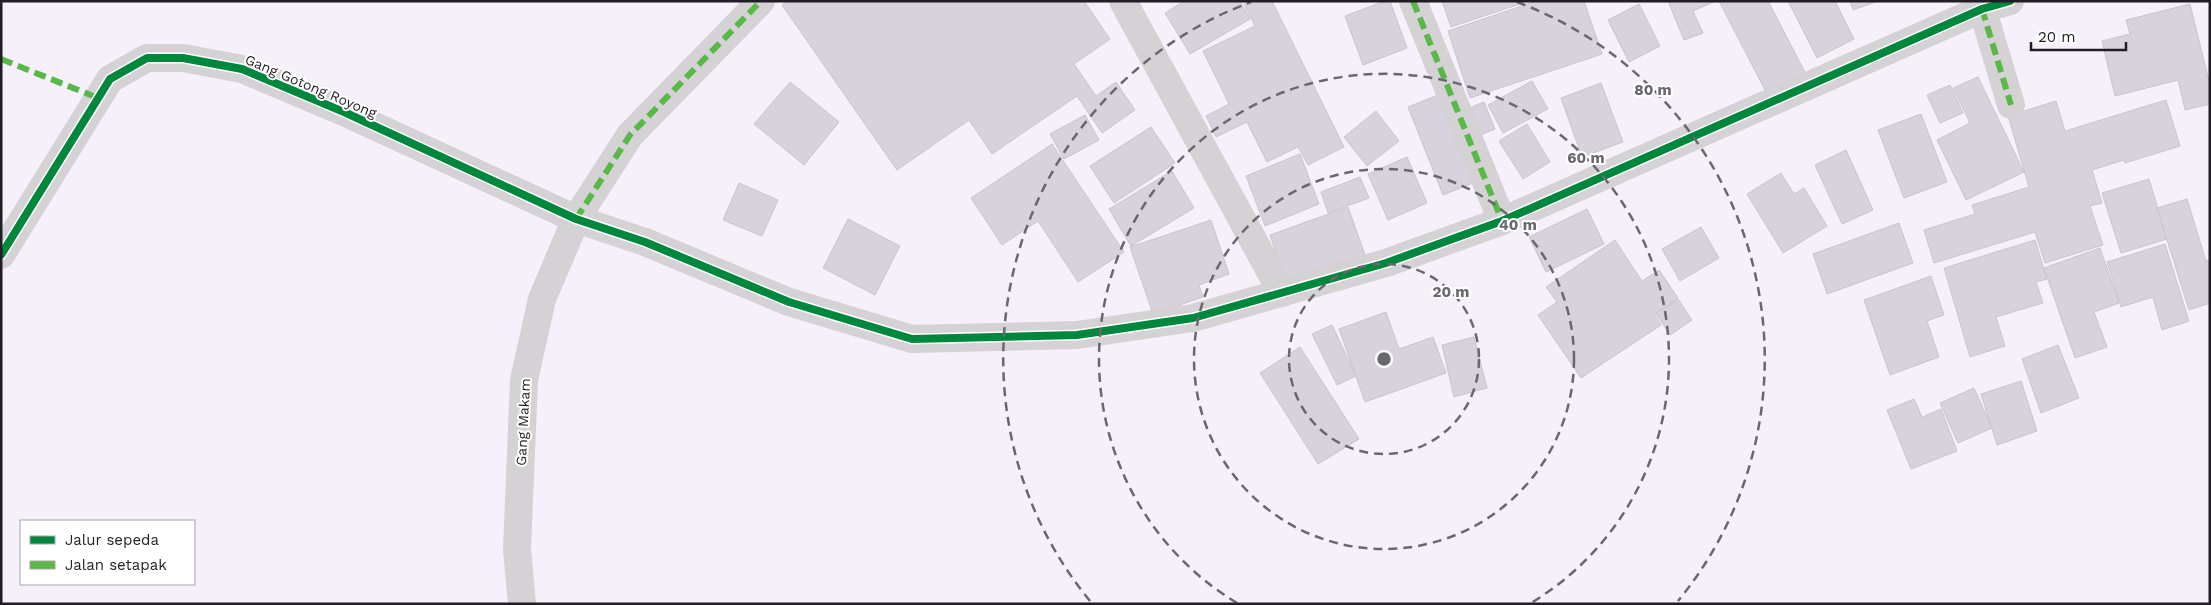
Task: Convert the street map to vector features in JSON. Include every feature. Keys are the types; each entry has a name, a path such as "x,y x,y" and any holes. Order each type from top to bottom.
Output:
{"street":[{"name":"Gang Makam","path":"522,604 517,549 524,380 542,299 576,219 630,135 761,1"},
{"path":"1123,1 1282,293"},
{"path":"1413,1 1502,221"},
{"name":"Gang Gotong Royong","path":"1,255 110,79 147,58 183,58 242,69 344,112 576,219 645,242 789,302 912,339 1077,336 1194,318 1386,263 1502,221 1981,5 2010,1"},
{"path":"1981,5 2012,105"}],"building":[{"path":"788,1 1084,1 1110,39 1074,64 1096,96 1116,82 1135,110 1102,133 1077,96 992,154 969,120 897,170 782,5"},
{"path":"1184,1 1240,1 1250,19 1190,54 1165,13"},
{"path":"1250,1 1272,1 1344,147 1308,165 1298,147 1267,162 1247,122 1216,137 1206,116 1229,104 1203,51 1255,26 1244,4"},
{"path":"1385,1 1390,1 1407,48 1363,65 1345,16"},
{"path":"1442,1 1522,1 1523,3 1451,27"},
{"path":"1536,1 1584,1 1602,54 1470,98 1448,31"},
{"path":"1668,1 1716,1 1693,11 1703,33 1684,40"},
{"path":"1719,1 1768,1 1806,74 1767,94"},
{"path":"1788,1 1835,1 1854,39 1817,58"},
{"path":"1850,1 1878,1 1853,10"},
{"path":"1639,4 1660,46 1629,62 1608,20"},
{"path":"2190,4 2210,85 2210,104 2185,110 2178,80 2115,96 2102,41 2130,34 2126,20"},
{"path":"1978,77 2024,172 1966,200 1937,140 1970,123 1953,88"},
{"path":"1532,81 1548,109 1503,133 1488,105"},
{"path":"790,82 839,122 804,165 754,124"},
{"path":"1601,83 1623,142 1582,157 1561,98"},
{"path":"1950,85 1963,113 1940,123 1927,95"},
{"path":"1443,93 1478,181 1443,195 1408,107"},
{"path":"2166,100 2180,146 2125,163 2124,160 2092,170 2102,203 2090,206 2103,245 2045,263 2035,232 1934,263 1924,230 1975,214 1972,205 2029,187 2008,116 2056,101 2065,131"},
{"path":"1484,102 1495,129 1478,136 1467,109"},
{"path":"1376,111 1399,141 1367,166 1344,137"},
{"path":"1921,114 1947,182 1904,198 1878,130"},
{"path":"1085,115 1099,140 1064,159 1050,134"},
{"path":"1527,124 1550,162 1523,179 1499,141"},
{"path":"1151,127 1175,163 1114,203 1090,166"},
{"path":"1052,144 1124,252 1078,282 1038,221 1002,245 971,198"},
{"path":"1846,150 1873,210 1842,224 1815,165"},
{"path":"1300,154 1319,204 1265,226 1246,176"},
{"path":"1407,157 1427,203 1388,220 1368,174"},
{"path":"1172,171 1194,208 1131,246 1109,209"},
{"path":"1781,173 1794,194 1804,188 1827,226 1783,253 1747,194"},
{"path":"1360,177 1369,198 1328,213 1321,192"},
{"path":"2149,179 2167,239 2121,253 2102,193"},
{"path":"739,183 778,200 762,236 723,220"},
{"path":"2187,199 2206,261 2210,260 2210,303 2189,310 2157,208"},
{"path":"1348,207 1365,255 1286,282 1270,235"},
{"path":"1587,209 1604,244 1546,272 1529,237"},
{"path":"848,219 900,246 875,295 823,268"},
{"path":"1211,220 1229,274 1199,285 1203,297 1153,314 1130,247"},
{"path":"1899,223 1913,263 1827,294 1813,254"},
{"path":"1701,227 1719,258 1680,281 1662,249"},
{"path":"1615,240 1642,281 1659,270 1678,298 1654,314 1661,325 1581,378 1538,315 1557,302 1546,287"},
{"path":"2035,240 2047,279 2036,282 2043,303 1996,317 2005,346 1970,357 1944,268"},
{"path":"2165,244 2189,321 2162,330 2153,297 2121,307 2107,262"},
{"path":"2100,248 2119,303 2094,312 2107,347 2075,358 2044,268"},
{"path":"1931,276 1944,315 1927,321 1939,357 1890,375 1864,300"},
{"path":"1678,299 1692,320 1670,335 1656,314"},
{"path":"1386,312 1399,349 1433,337 1446,373 1365,402 1339,329"},
{"path":"1332,325 1356,376 1337,385 1312,334"},
{"path":"1474,337 1487,388 1454,397 1442,345"},
{"path":"2058,345 2079,398 2041,413 2022,359"},
{"path":"1300,347 1359,439 1318,464 1260,373"},
{"path":"2021,381 2037,431 1997,445 1981,394"},
{"path":"1974,388 1992,428 1958,443 1940,403"},
{"path":"1914,399 1922,417 1941,409 1957,451 1911,469 1887,410"}],"marked path":[{"path":"576,219 630,135 761,1"},
{"path":"1413,1 1502,221"},
{"path":"1982,9 2011,105"},
{"path":"1,59 98,98"}],"cycle path":[{"path":"1,255 110,79 147,58 183,58 242,69 344,112 576,219 645,242 789,302 912,339 1077,335 1193,318 1386,263 1502,221 1982,9 2010,1"}]}
